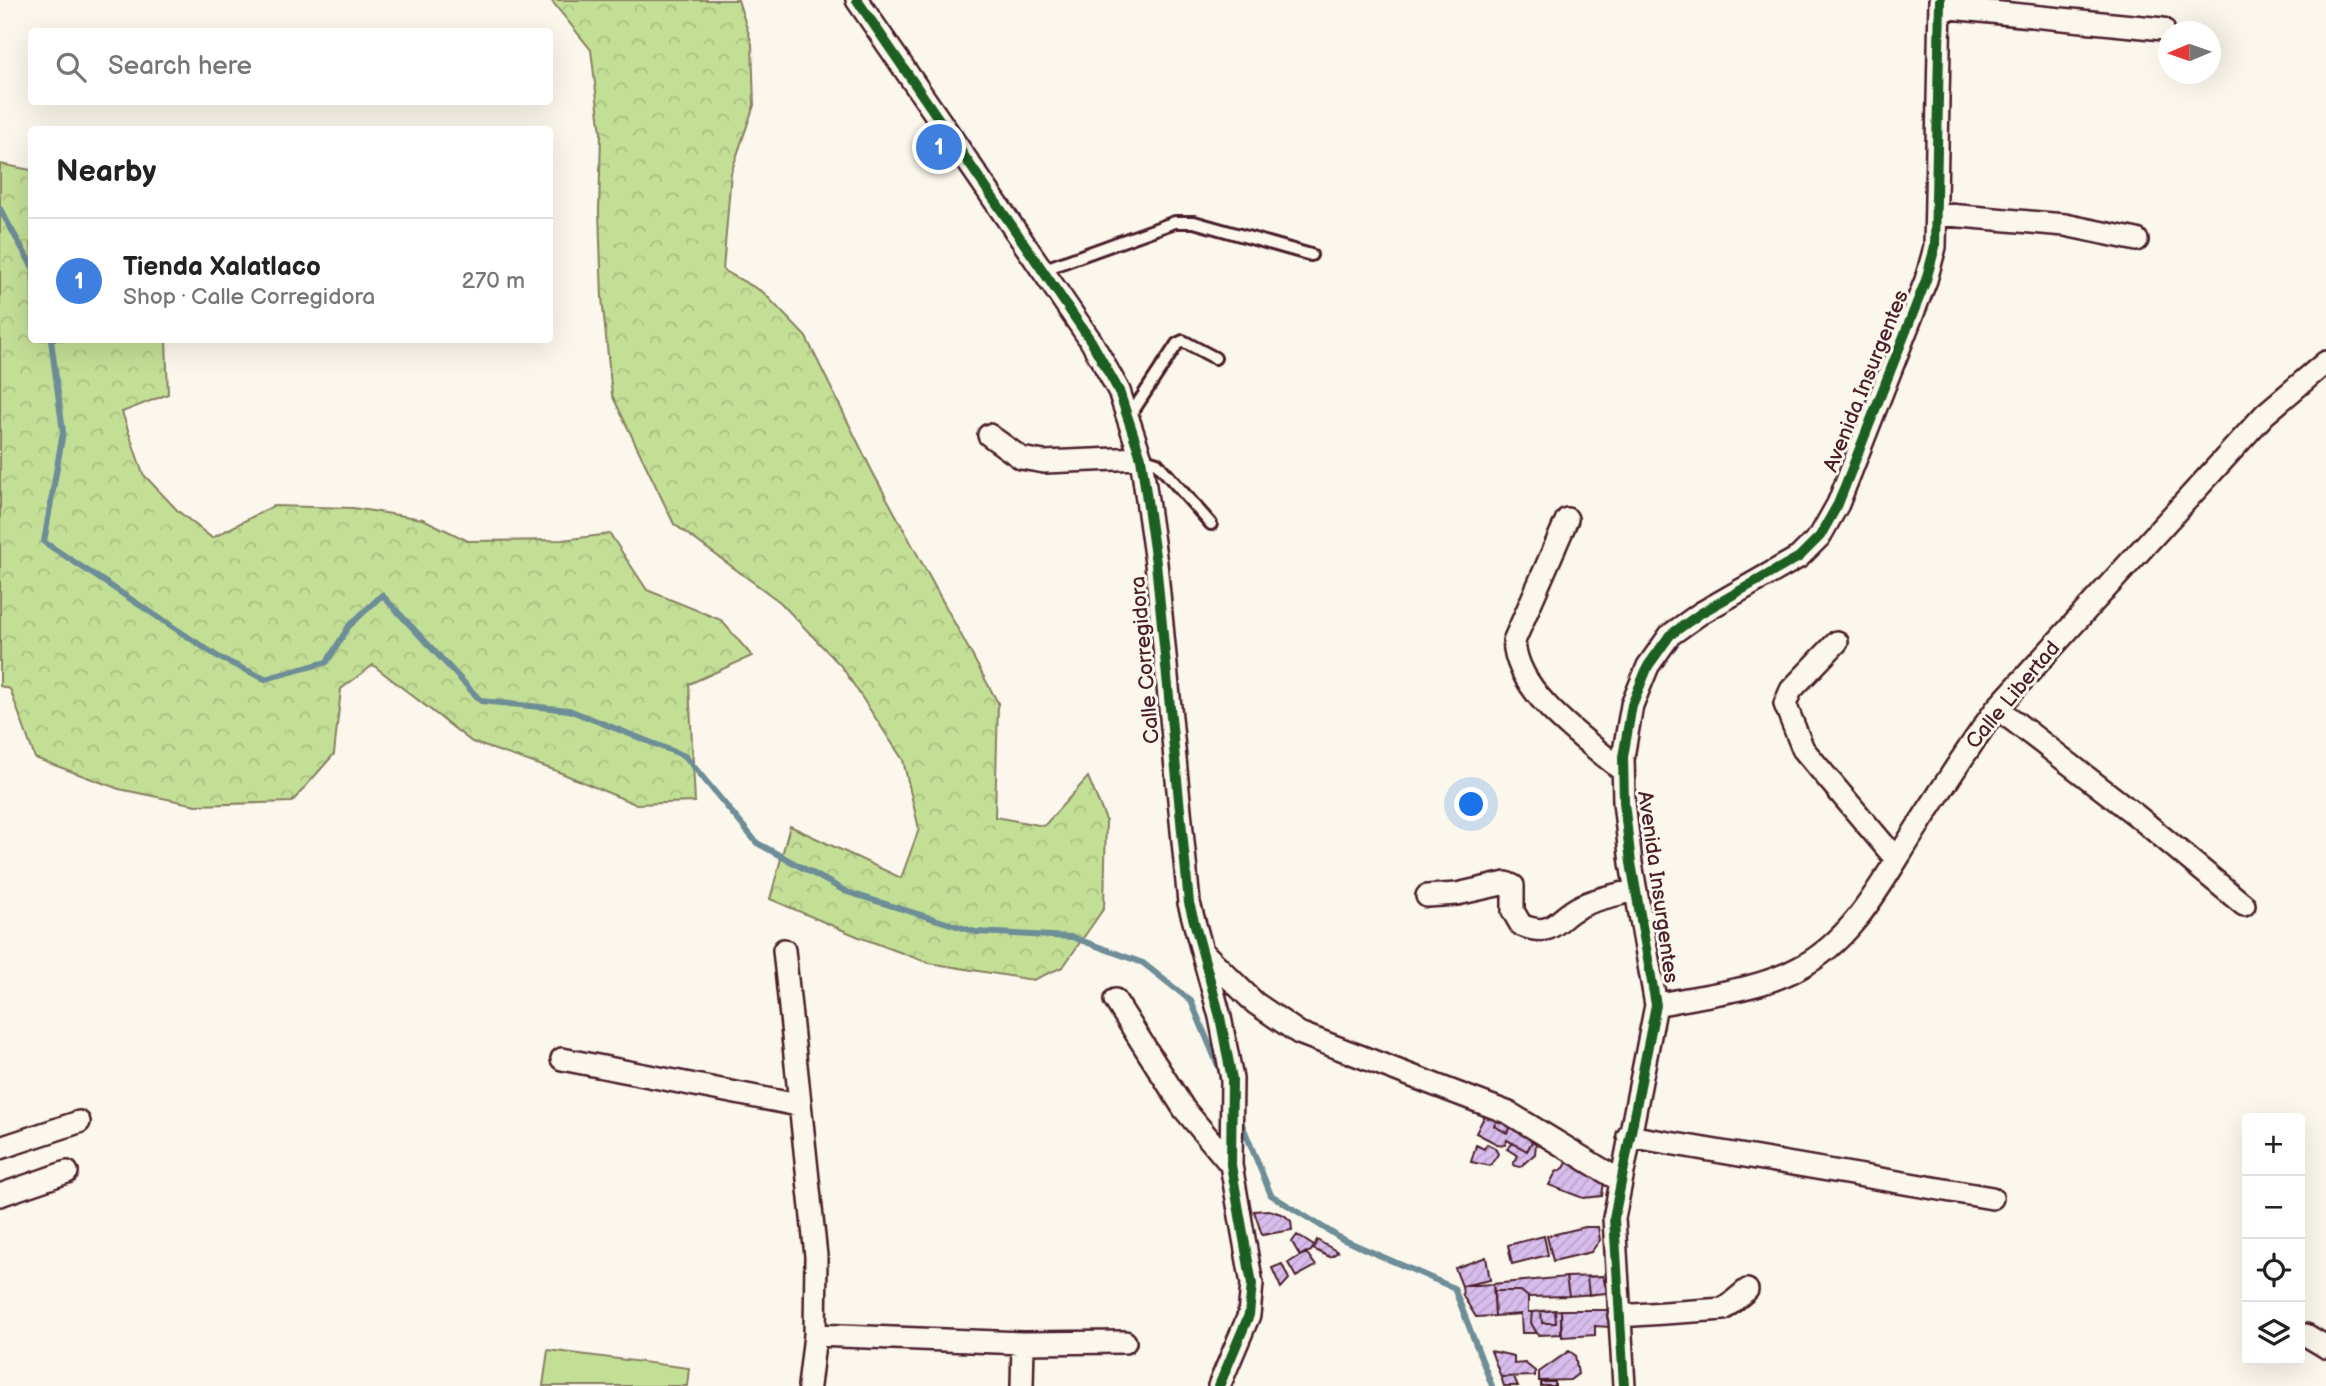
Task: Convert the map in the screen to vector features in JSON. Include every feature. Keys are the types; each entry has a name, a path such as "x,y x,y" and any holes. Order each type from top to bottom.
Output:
{"street":[{"name":"Calle Corregidora","path":"857,0 1091,341 1119,391 1141,458 1156,563 1182,851 1199,948 1220,1017 1231,1079 1231,1165 1252,1284 1249,1315 1219,1386"},
{"path":"1940,4 2158,28"},
{"name":"Avenida Insurgentes","path":"1624,1386 1614,1249 1619,1180 1656,1005 1635,890 1623,771 1632,705 1648,666 1670,635 1701,613 1800,557 1820,536 1838,504 1926,280 1935,247 1940,4"},
{"path":"1937,214 2065,225 2137,240"},
{"name":"Calle Libertad","path":"1656,1005 1766,982 1819,957 1840,939 1861,914 1997,708 2264,414 2326,362"},
{"path":"989,435 1021,458 1044,462 1141,458"},
{"path":"1567,519 1514,641 1515,658 1546,706 1623,771"},
{"path":"1837,642 1791,690 1785,704 1803,749 1896,859"},
{"path":"1997,708 2137,816 2244,905"},
{"path":"1427,896 1457,894 1506,883 1513,886 1513,911 1521,925 1544,930 1556,926 1580,906 1635,890"},
{"path":"1199,948 1255,1003 1299,1032 1508,1113 1619,1180"},
{"path":"785,950 816,1256 815,1335 809,1386"},
{"path":"1115,1000 1184,1109 1231,1165"},
{"path":"562,1059 799,1105"},
{"path":"0,1148 79,1122"},
{"path":"1628,1136 1992,1198"},
{"path":"0,1195 66,1172"},
{"path":"1619,1316 1724,1309 1746,1290"},
{"path":"815,1335 1023,1343 1125,1342"},
{"path":"2306,1335 2326,1347"},
{"path":"1022,1386 1023,1343"}],"lane":[{"path":"1042,270 1175,222 1194,222 1311,255"},
{"path":"1129,417 1177,344 1183,341 1215,358"},
{"path":"1141,458 1157,463 1211,524"}],"green space":[{"path":"551,0 738,0 752,44 754,105 731,173 723,270 763,292 806,337 872,471 998,703 995,817 1044,826 1088,777 1106,820 1104,908 1063,967 1033,980 929,963 770,899 790,826 901,878 919,829 903,760 842,667 780,602 674,524 612,395 602,298 599,212 601,133 591,50"},
{"path":"0,164 28,169 28,343 166,343 168,394 122,412 143,474 178,511 212,538 273,506 353,508 423,519 468,541 562,540 610,534 647,590 721,620 752,656 689,684 695,802 635,804 554,770 472,742 373,665 341,689 334,754 292,802 196,805 119,789 35,758 10,689 0,686"},
{"path":"548,1350 689,1368 687,1386 543,1386"}],"building":[{"path":"1489,1107 1537,1132 1527,1151 1507,1140 1505,1145 1497,1144 1476,1133"},
{"path":"1500,1113 1515,1121 1507,1133 1494,1126"},
{"path":"1537,1132 1535,1154 1520,1167 1513,1164 1518,1156 1507,1149 1513,1143 1527,1151"},
{"path":"1487,1144 1495,1148 1498,1154 1490,1166 1471,1162 1476,1145 1484,1149"},
{"path":"1571,1156 1604,1182 1602,1196 1583,1198 1549,1185 1556,1172 1564,1168"},
{"path":"1269,1210 1284,1215 1291,1221 1292,1230 1262,1235 1254,1211"},
{"path":"1585,1227 1598,1227 1600,1240 1591,1252 1553,1261 1547,1236"},
{"path":"1297,1235 1314,1246 1311,1251 1300,1256 1292,1242"},
{"path":"1544,1236 1548,1255 1512,1264 1508,1245"},
{"path":"1317,1240 1338,1252 1330,1257 1313,1249"},
{"path":"1306,1252 1316,1266 1296,1277 1288,1263"},
{"path":"1486,1257 1490,1280 1462,1286 1455,1268"},
{"path":"1282,1264 1289,1279 1281,1288 1272,1268"},
{"path":"1603,1276 1607,1293 1569,1296 1566,1277"},
{"path":"1603,1276 1607,1293 1589,1295 1587,1277"},
{"path":"1566,1277 1569,1296 1528,1297 1521,1291 1494,1291 1493,1284"},
{"path":"1493,1284 1495,1316 1476,1317 1463,1296 1462,1286"},
{"path":"1494,1291 1521,1291 1528,1297 1528,1312 1532,1312 1531,1323 1537,1333 1522,1333 1521,1314 1495,1316"},
{"path":"1555,1310 1556,1323 1542,1323 1541,1311"},
{"path":"1561,1310 1561,1334 1538,1335 1531,1323 1532,1312"},
{"path":"1561,1310 1608,1310 1609,1327 1595,1326 1595,1335 1562,1337"},
{"path":"1491,1351 1514,1356 1514,1364 1525,1363 1535,1371 1535,1376 1501,1377"},
{"path":"1569,1351 1575,1355 1578,1374 1570,1380 1539,1381 1539,1372"},
{"path":"1501,1377 1514,1377 1518,1386 1504,1386"},
{"path":"1541,1382 1555,1382 1555,1386 1541,1386"}],"waterway":[{"path":"0,209 28,259"},
{"path":"51,343 63,432 44,542 220,658 265,679 327,662 349,626 382,595 481,701 569,710 685,756 757,843 847,892 976,932 1072,937 1143,963 1191,1001 1222,1075"},
{"path":"1239,1117 1271,1195 1342,1239 1454,1288 1492,1386"}],"cycle path":[{"path":"857,0 1091,341 1119,391 1141,458 1156,563 1189,903 1220,1017 1232,1079 1231,1165 1252,1284 1249,1315 1219,1386"},
{"path":"1624,1386 1614,1218 1656,1005 1631,863 1624,802 1623,757 1632,705 1648,666 1670,635 1701,613 1799,557 1820,536 1838,504 1926,280 1935,247 1940,0"}],"place":[{"name":"Tienda Xalatlaco","path":"939,147"}]}
